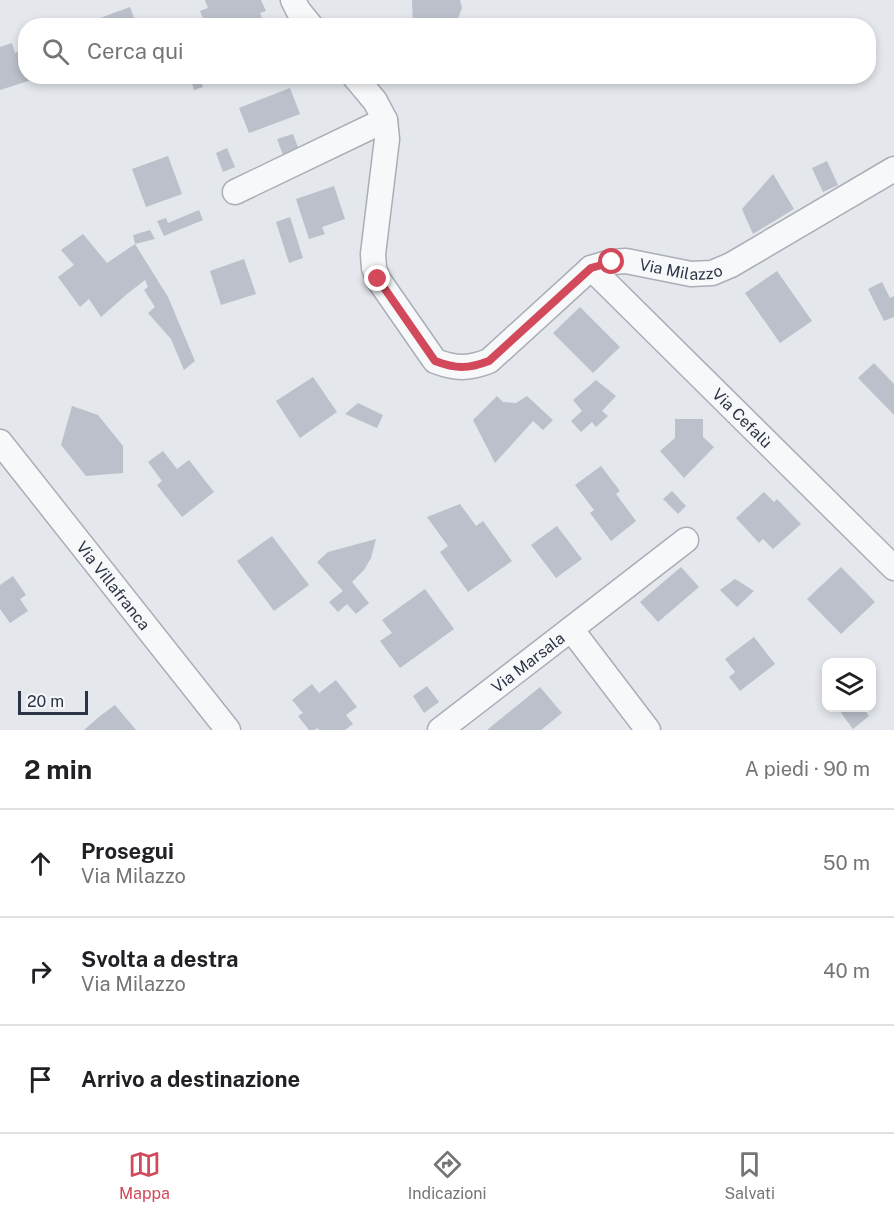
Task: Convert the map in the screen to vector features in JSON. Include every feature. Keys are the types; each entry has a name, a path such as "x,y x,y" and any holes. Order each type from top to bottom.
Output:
{"street":[{"path":"293,0 304,18"},
{"name":"Via Milazzo","path":"361,84 375,101 385,120 387,139 373,254 374,268 378,279 435,361 462,368 477,366 489,361 591,268 626,261 691,274 712,273 731,265 894,169"},
{"path":"235,192 385,120"},
{"name":"Via Cefalù","path":"591,268 894,568"},
{"name":"Via Villafranca","path":"0,444 228,730"},
{"path":"571,629 686,540"},
{"name":"Via Marsala","path":"440,730 571,629 648,730"}],"building":[{"path":"205,0 261,0 266,11 260,13 262,18 203,18 200,11 208,8"},
{"path":"412,0 460,0 462,8 458,18 413,18"},
{"path":"130,7 134,18 100,18"},
{"path":"12,43 15,53 18,52 19,84 0,90 0,47"},
{"path":"192,84 202,84 203,87 194,90"},
{"path":"290,88 300,114 249,133 239,108"},
{"path":"293,134 299,150 283,155 277,139"},
{"path":"227,148 235,167 223,172 216,153"},
{"path":"168,156 182,194 146,207 132,169"},
{"path":"827,161 838,185 823,192 812,168"},
{"path":"773,174 794,209 753,234 742,209"},
{"path":"334,186 345,219 322,227 325,234 309,239 296,199"},
{"path":"199,210 203,220 164,236 157,221 166,218 168,223"},
{"path":"290,217 303,258 289,263 276,222"},
{"path":"150,230 155,239 135,244 133,235"},
{"path":"83,234 107,263 135,244 168,297 195,361 184,370 171,339 148,313 155,307 144,290 148,287 145,280 101,317 89,299 80,307 58,277 74,265 61,250"},
{"path":"244,259 256,294 221,305 210,271"},
{"path":"777,271 812,321 780,343 745,293"},
{"path":"882,282 890,298 894,296 894,317 884,321 868,289"},
{"path":"580,307 620,347 593,373 553,333"},
{"path":"874,363 894,384 894,415 858,378"},
{"path":"313,377 337,412 300,438 276,401"},
{"path":"596,380 616,396 602,411 608,416 596,427 592,422 581,432 571,421 582,411 573,400"},
{"path":"497,396 503,402 516,403 527,396 553,420 543,430 533,421 495,463 473,420"},
{"path":"358,403 383,415 377,428 345,414"},
{"path":"72,406 98,415 123,446 123,473 86,476 61,445"},
{"path":"675,419 703,419 703,437 714,447 684,478 660,451 675,438"},
{"path":"163,451 177,469 189,460 214,492 182,517 157,485 162,481 148,462"},
{"path":"601,466 620,491 616,494 636,521 611,541 590,513 594,510 575,485"},
{"path":"672,491 686,506 678,514 663,499"},
{"path":"764,492 774,502 777,499 801,524 773,549 763,539 759,543 736,518"},
{"path":"460,504 476,526 483,521 512,561 468,592 440,552 448,546 427,517"},
{"path":"557,526 582,559 556,578 531,545"},
{"path":"272,536 309,585 274,611 237,561"},
{"path":"376,539 371,558 364,570 352,582 369,603 356,614 347,604 338,612 329,602 343,591 317,562 328,552"},
{"path":"681,567 699,587 658,622 640,602"},
{"path":"841,567 875,602 841,634 807,599"},
{"path":"13,576 26,595 20,599 28,611 10,623 0,609 0,585"},
{"path":"735,579 754,591 737,607 720,590"},
{"path":"425,589 454,629 400,668 380,641 392,633 382,620"},
{"path":"754,637 775,664 740,691 729,677 735,672 725,659"},
{"path":"336,680 357,707 346,715 353,724 345,730 319,730 317,728 309,730 298,716 303,713 292,700 312,684 319,693"},
{"path":"427,686 439,702 424,713 413,696"},
{"path":"540,687 562,713 541,730 487,730"},
{"path":"115,705 136,730 84,730 100,716"},
{"path":"866,712 869,716 853,729 841,713"}],"route":[{"path":"378,279 435,361 462,368 477,366 489,361 591,268 612,262"}]}
